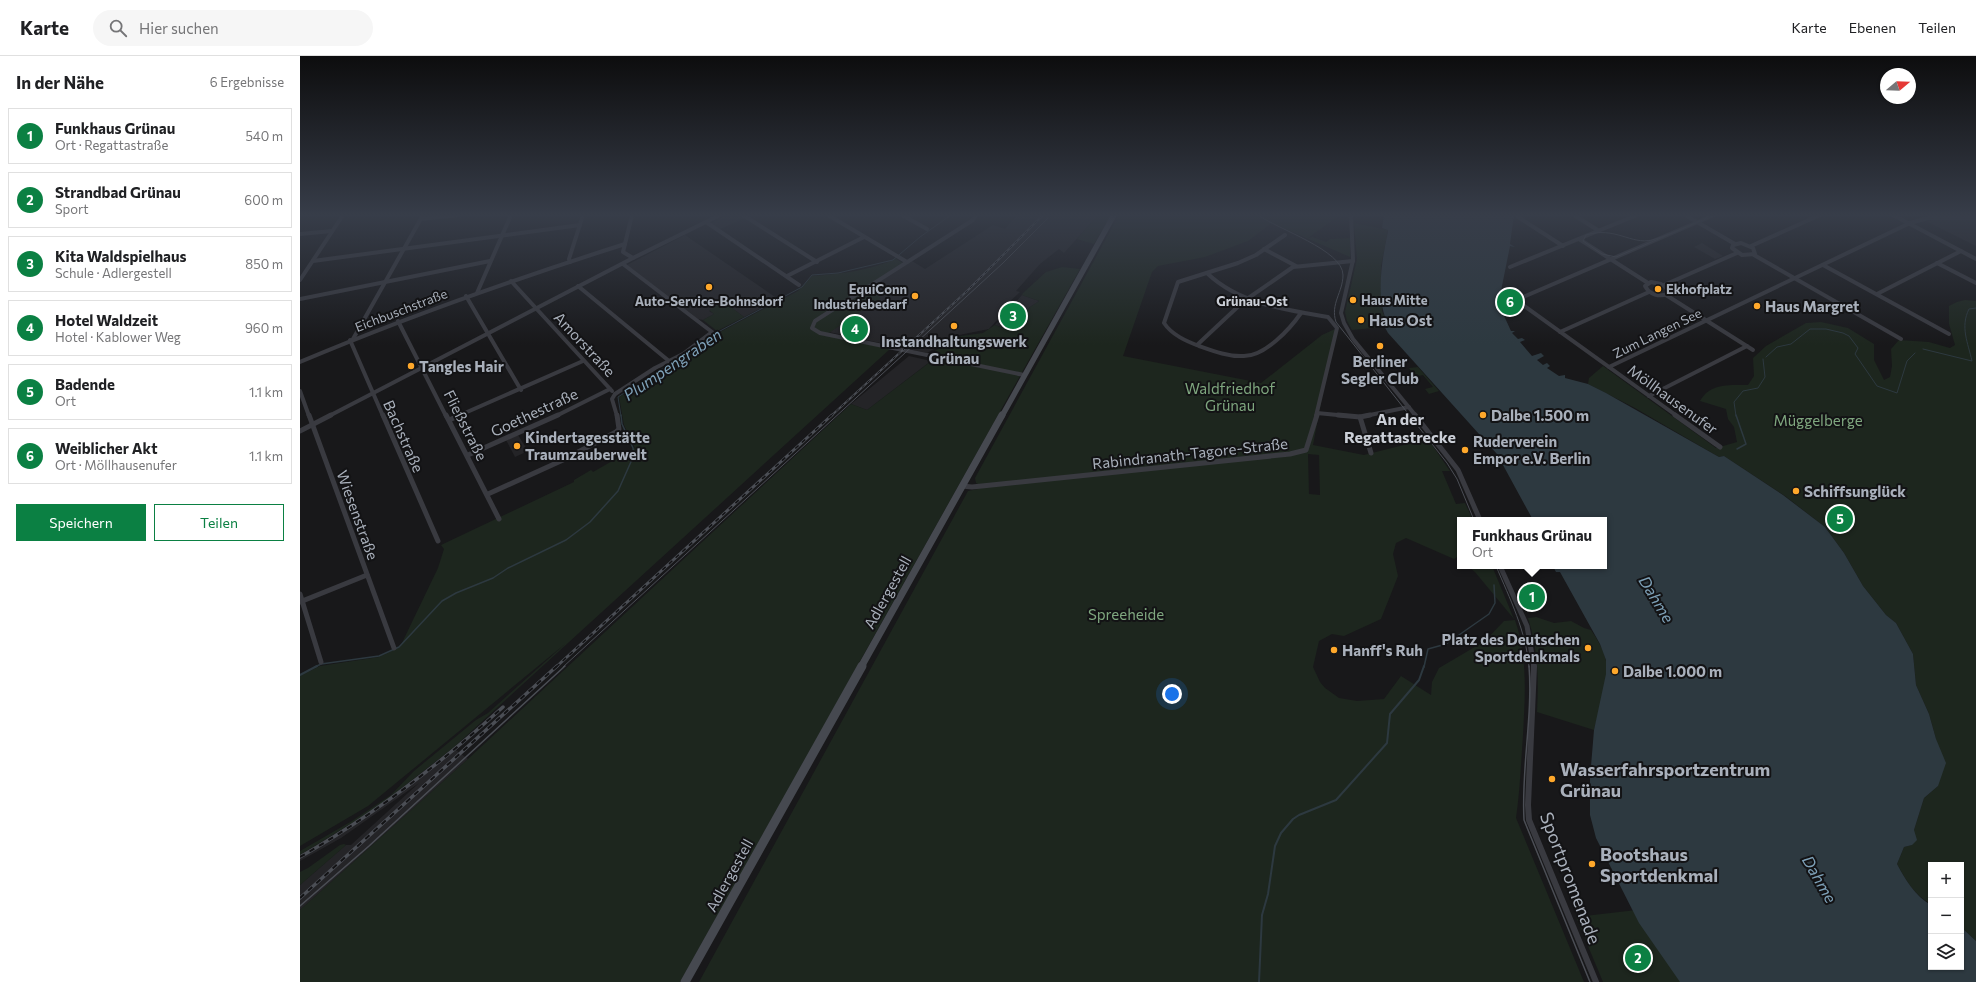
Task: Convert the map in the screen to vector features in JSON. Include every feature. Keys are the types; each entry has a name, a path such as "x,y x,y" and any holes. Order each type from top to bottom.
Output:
{"main road":[{"name":"Adlergestell","path":"685,982 1090,258"}],"street":[{"path":"301,278 315,258"},
{"path":"313,261 333,258"},
{"path":"351,340 398,258"},
{"path":"477,292 491,258"},
{"path":"568,258 570,262"},
{"name":"Eichbuschstraße","path":"300,362 398,321 477,292 582,258"},
{"path":"300,431 633,258"},
{"path":"760,258 800,285"},
{"path":"811,258 817,262"},
{"path":"787,276 824,258"},
{"path":"899,258 907,262"},
{"path":"913,258 815,321 812,326 813,330 1024,375"},
{"path":"1249,258 1240,263 1208,274 1178,282 1164,323 1165,328 1197,346 1244,357 1252,355 1269,345 1287,330 1301,313"},
{"path":"1280,258 1296,266"},
{"path":"1510,267 1532,258"},
{"path":"1664,285 1725,258"},
{"path":"1760,258 1901,339"},
{"name":"Zum Langen See","path":"1608,367 1836,258"},
{"path":"1877,294 1947,258"},
{"path":"1610,259 1648,283 1654,282 1664,285 1669,292 1666,295"},
{"name":"Möllhausenufer","path":"1610,259 1516,300 1720,446"},
{"path":"300,300 490,261"},
{"path":"1197,346 1248,299 1296,266 1353,261 1341,313 1344,323 1353,339 1458,470 1479,517"},
{"path":"1937,263 1976,283"},
{"path":"615,394 683,354 712,332 623,264"},
{"path":"1822,265 1949,334"},
{"path":"1208,274 1228,291 1248,299 1301,313 1328,316 1336,325 1344,323"},
{"name":"Amorstraße","path":"488,494 563,460 619,429 617,413 612,399 615,394 511,281"},
{"path":"1648,283 1645,288 1649,292 1656,295 1666,295 1753,350"},
{"path":"578,286 669,361"},
{"path":"1560,332 1649,292"},
{"path":"466,296 521,390"},
{"name":"Fließstraße","path":"398,321 488,494 499,519"},
{"name":"Rabindranath-Tagore-Straße","path":"962,486 972,487 995,485 1298,453 1306,450 1309,446 1337,330 1336,325"},
{"name":"Bachstraße","path":"351,340 374,392 375,401 438,541"},
{"path":"1649,396 1748,346"},
{"path":"449,420 521,390 583,361"},
{"name":"Goethestraße","path":"468,455 542,423 610,389"},
{"name":"Wiesenstraße","path":"300,391 394,648"},
{"path":"1317,413 1360,417 1409,407"},
{"path":"1360,417 1371,453"},
{"name":"Sportpromenade","path":"1501,569 1526,626 1534,662 1528,805 1529,820 1596,982"},
{"path":"301,602 367,575"},
{"path":"300,594 301,602 321,662"}],"shaded area":[{"path":"640,258 719,258 778,299 744,317 724,302 709,311 714,314 703,320 698,319 627,265"},
{"path":"942,258 1047,258 1040,264 1016,291 1020,292 1006,305 1008,308 989,329 959,335 927,353 829,332 880,298 867,290 912,261 925,269"},
{"path":"1022,295 1039,301 1030,307 1016,325 1009,330 995,325"},
{"path":"909,356 931,361 867,410 851,404"},
{"name":"Kindertagesstätte Traumzauberwelt","path":"518,435 528,451 515,457 506,440"},
{"path":"453,748 468,759 300,910 300,885 346,845 351,845 419,783 341,838 300,861 300,855 375,809"}],"green space":[{"name":"Spreeheide","path":"1095,258 1199,258 1158,266 1152,272 1123,356 1261,383 1322,335 1335,329 1313,445 1364,455 1428,439 1450,471 1442,471 1456,504 1465,503 1472,517 1457,517 1457,557 1454,559 1406,538 1396,543 1393,554 1398,576 1381,619 1344,636 1332,634 1319,641 1313,667 1320,682 1325,688 1339,698 1357,701 1384,699 1401,676 1431,695 1432,682 1439,668 1485,641 1504,621 1515,620 1522,648 1525,677 1523,735 1516,818 1584,982 699,982 968,491 978,489 980,485 976,483 975,478","holes":["1308,454 1319,455 1320,495 1309,494"]},
{"path":"1383,258 1381,266 1382,311 1388,324 1383,325 1384,327 1352,330 1347,321 1345,312 1357,259"},
{"path":"896,259 903,263 866,288 881,298 826,335 890,349 453,748 375,809 300,855 300,851 352,821 391,795 414,771 476,720 488,713 565,644 368,806 300,846 300,676 320,666 379,657 400,647 438,568 444,549 441,545 574,482 574,480 591,470 593,472 635,448 624,425 619,397 661,371 689,356 720,332 798,291 812,276 855,271"},
{"path":"1062,267 1080,269 680,982 300,982 300,910 468,759 851,404 867,410 934,359 933,352 961,336 983,333 995,325 1009,330 1016,325 1030,307 1039,301 1022,295 1023,293 1046,272"},
{"name":"Müggelberge","path":"1965,300 1976,301 1976,941 1964,930 1964,862 1928,862 1928,902 1915,892 1897,864 1904,847 1912,845 1914,830 1924,798 1938,786 1936,739 1929,714 1916,685 1913,654 1896,623 1886,615 1863,586 1844,553 1825,527 1785,496 1724,456 1719,457 1635,408 1588,384 1589,378 1603,366 1716,448 1737,442 1734,427 1728,419 1726,409 1700,401 1709,391 1721,386 1748,385 1754,376 1753,358 1766,346 1806,323 1821,322 1848,328 1874,344 1874,360 1884,380 1890,377 1892,366 1891,349 1899,340 1929,342 1950,348 1955,345 1949,324 1949,306"},
{"path":"724,302 744,317 717,331 703,320 714,314 709,310"},
{"path":"1418,367 1439,391 1429,394 1425,389 1433,387 1423,375 1414,377 1409,368"},
{"path":"1472,569 1493,569 1514,619"},
{"path":"1536,617 1554,623 1571,621 1591,630 1600,645 1604,653 1607,669 1603,696 1594,730 1537,712 1538,688 1536,653 1528,618"},
{"path":"340,845 346,845 300,885 300,872"},
{"path":"1645,909 1699,982 1603,982 1576,917"}],"water":[{"name":"Dahme","path":"1383,258 1508,258 1499,301 1506,306 1500,307 1511,331 1515,331 1512,333 1518,339 1522,338 1525,340 1520,342 1532,356 1541,353 1544,356 1537,360 1543,365 1547,363 1550,366 1547,368 1559,376 1565,375 1565,378 1588,384 1719,457 1724,456 1783,495 1825,527 1844,553 1863,586 1886,615 1896,623 1913,654 1916,685 1929,714 1936,739 1946,763 1938,786 1924,798 1914,830 1917,840 1912,845 1904,847 1897,864 1915,892 1928,903 1928,970 1964,970 1964,930 1976,941 1976,982 1680,982 1639,923 1596,838 1590,815 1590,778 1594,730 1606,674 1606,660 1600,644 1560,572 1556,572 1554,569 1607,569 1607,517 1531,517 1497,454 1388,333 1383,324 1388,324 1384,314 1382,302 1381,278"}],"waterway":[{"name":"Plumpengraben","path":"621,416 618,397 660,370 688,356 720,331 802,287 812,275 838,273 893,260 895,258"},
{"path":"1923,349 1972,361 1966,335 1965,322 1969,309 1976,308"},
{"path":"1766,357 1777,347 1791,344 1810,329 1826,329 1843,333 1849,336 1858,348 1855,354 1877,386 1897,393 1907,361 1915,353"},
{"path":"1736,416 1734,402 1743,391 1758,388 1765,377 1763,359"},
{"name":"Plumpengraben","path":"317,666 321,664 379,656 399,647 442,601 456,593 493,578 508,568 566,540 590,522 618,491 634,455 633,448 622,424 621,415"},
{"path":"1736,415 1746,444 1737,449"},
{"path":"1424,667 1428,649 1446,644 1489,614 1495,603 1494,585"},
{"name":"Plumpengraben","path":"300,675 317,666"},
{"path":"1259,982 1262,915 1268,894 1275,846 1281,833 1293,819 1299,815 1336,800 1387,743 1390,714 1419,680 1424,666"}],"tram line":[{"path":"563,667 1008,258"},
{"path":"1333,258 1340,266 1343,275 1335,309 1336,322 1447,463 1457,479 1473,517"},
{"path":"1497,569 1521,628 1525,641 1529,667"},
{"path":"300,906 369,846 565,666"},
{"path":"1529,666 1530,685 1524,782 1524,820 1590,982"}],"railway":[{"path":"831,416 967,291 1000,258"},
{"path":"556,667 832,415"},
{"path":"300,898 557,666"},
{"path":"300,857 354,824 406,788 455,749 503,707"}],"place":[{"name":"Auto-Service-Bohnsdorf","path":"709,287"},
{"name":"Ekhofplatz","path":"1658,289"},
{"name":"EquiConn Industriebedarf","path":"915,296"},
{"name":"Haus Mitte","path":"1353,300"},
{"name":"Weiblicher Akt","path":"1510,302"},
{"name":"Haus Margret","path":"1757,306"},
{"name":"Kita Waldspielhaus","path":"1013,316"},
{"name":"Haus Ost","path":"1361,320"},
{"name":"Instandhaltungswerk Grünau","path":"954,326"},
{"name":"Hotel Waldzeit","path":"855,329"},
{"name":"Berliner Segler Club","path":"1380,346"},
{"name":"Tangles Hair","path":"411,366"},
{"name":"Dalbe 1.500 m","path":"1483,415"},
{"name":"Kindertagesstätte Traumzauberwelt","path":"517,446"},
{"name":"Ruderverein Empor e.V. Berlin","path":"1465,450"},
{"name":"Schiffsunglück","path":"1796,491"},
{"name":"Badende","path":"1840,519"},
{"name":"Funkhaus Grünau","path":"1532,597"},
{"name":"Platz des Deutschen Sportdenkmals","path":"1588,648"},
{"name":"Hanff's Ruh","path":"1334,650"},
{"name":"Dalbe 1.000 m","path":"1615,671"},
{"name":"Wasserfahrsportzentrum Grünau","path":"1552,779"},
{"name":"Bootshaus Sportdenkmal","path":"1592,864"},
{"name":"Strandbad Grünau","path":"1638,958"}],"district":[{"name":"Grünau-Ost","path":"1252,301"},
{"name":"An der Regattastrecke","path":"1400,427"}],"park label":[{"name":"Waldfriedhof Grünau","path":"1230,396"}]}
